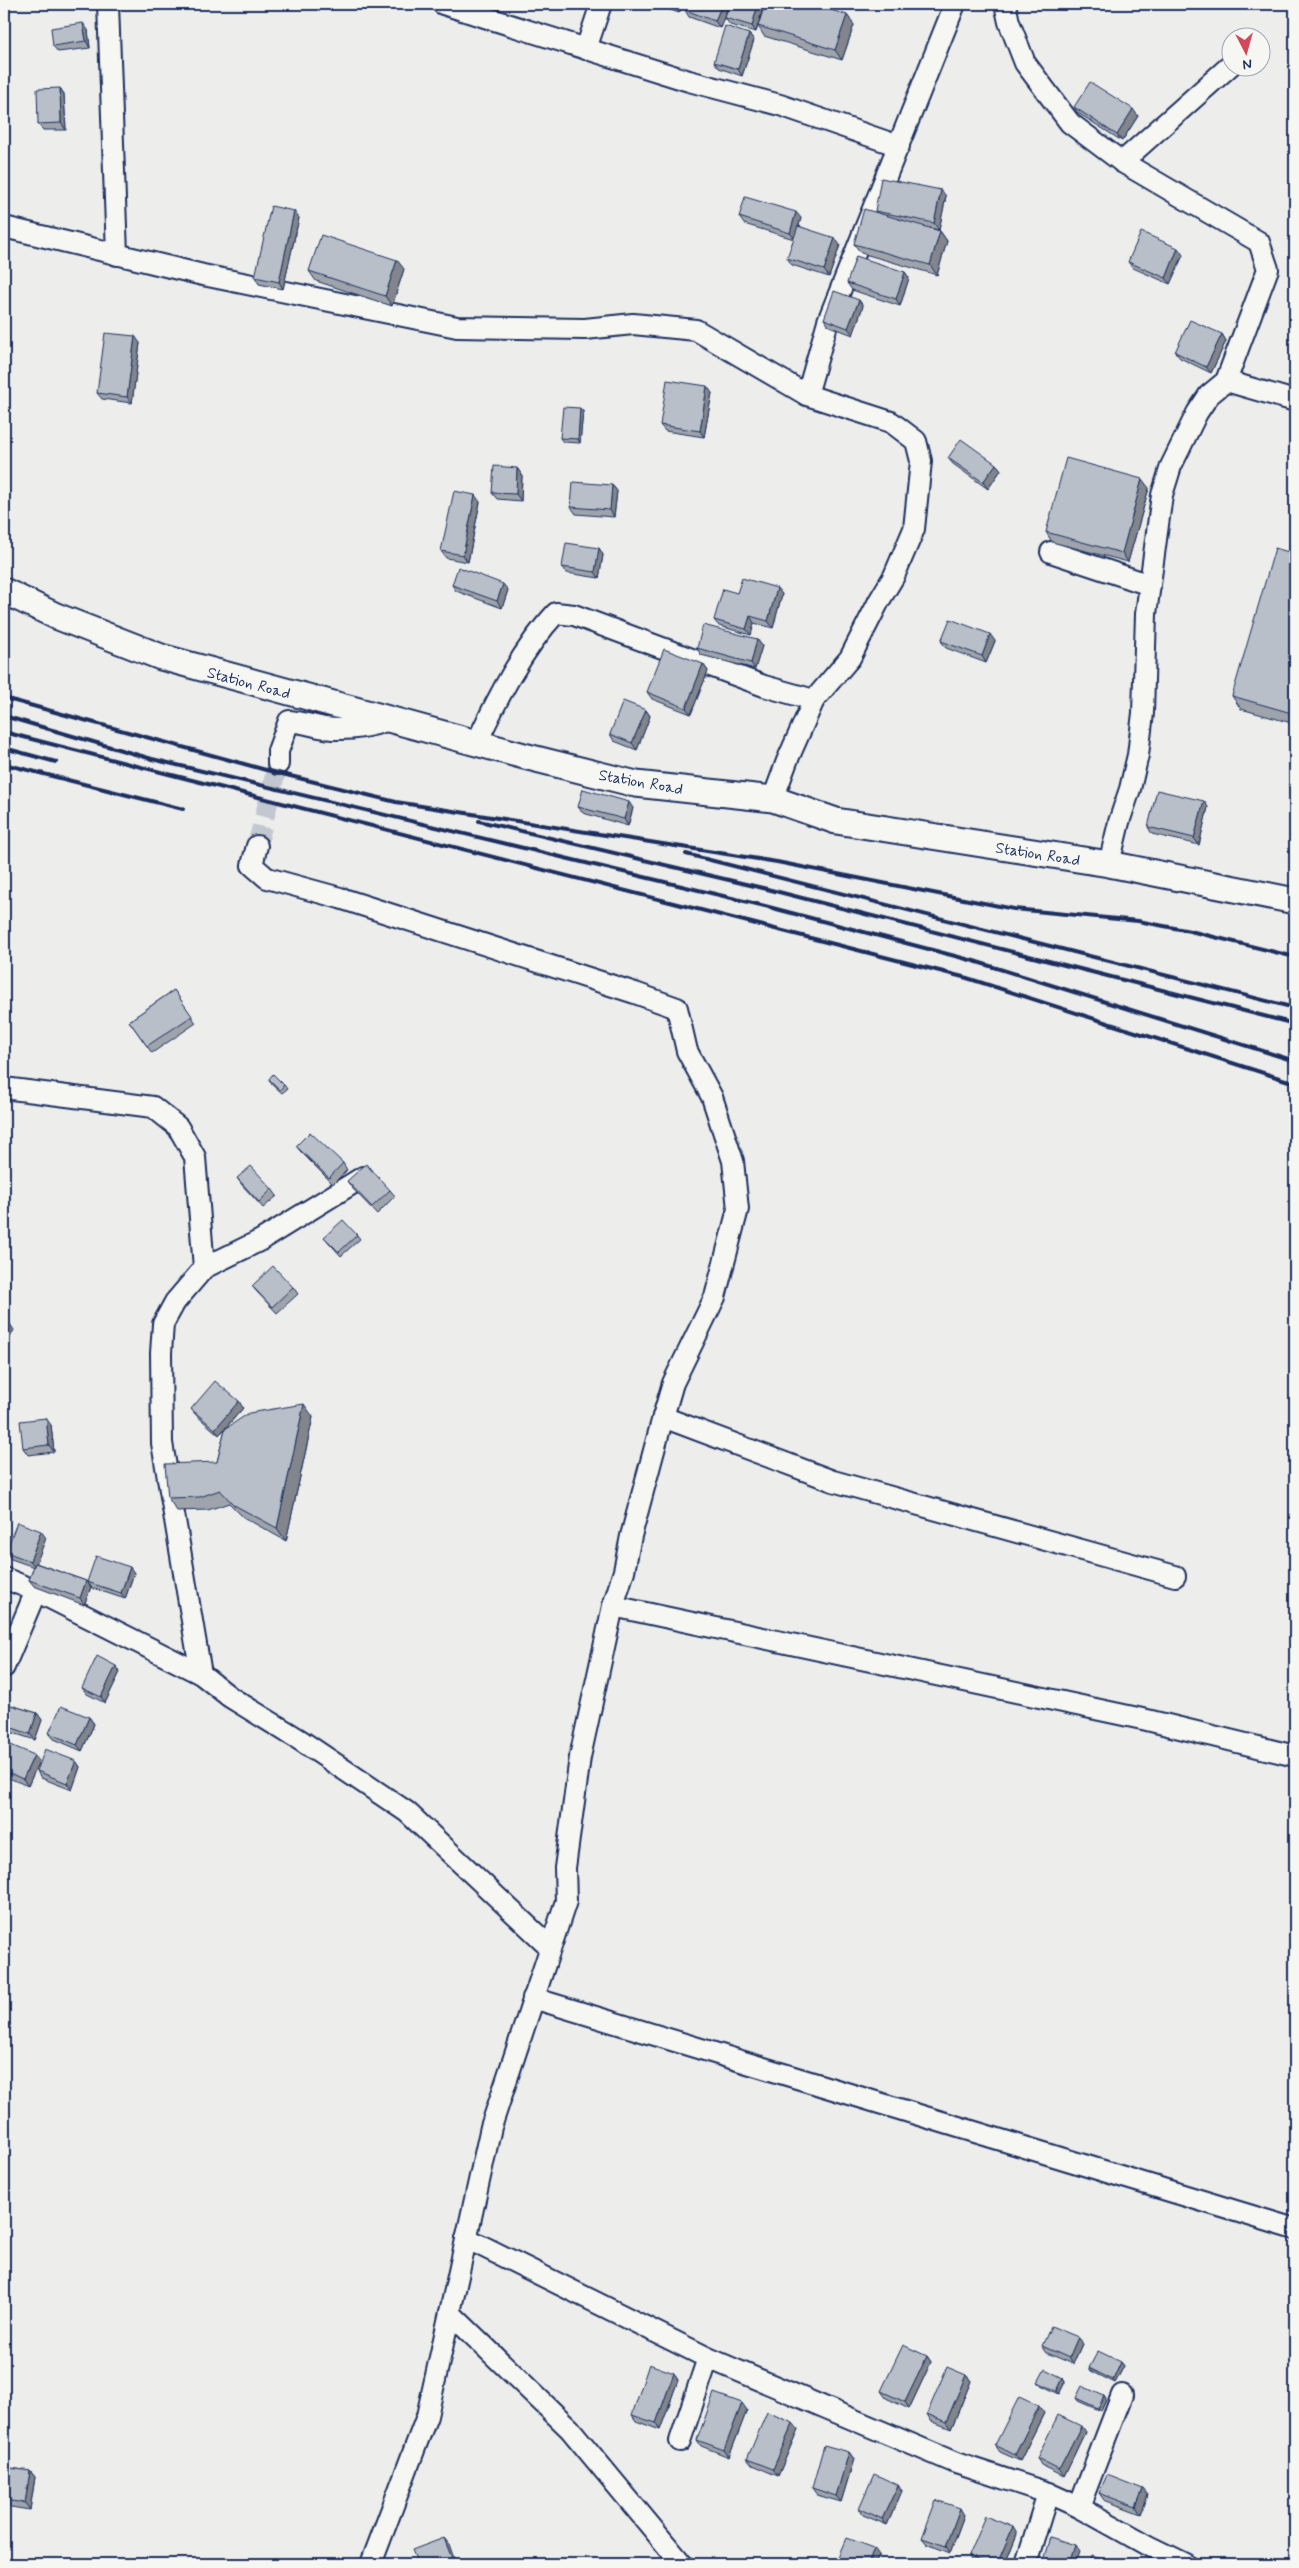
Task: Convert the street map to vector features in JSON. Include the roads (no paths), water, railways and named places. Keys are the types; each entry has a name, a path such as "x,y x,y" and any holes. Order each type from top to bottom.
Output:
{"street":[{"path":"108,4 116,255"},
{"path":"443,4 490,10 586,49 689,81 780,105 899,146"},
{"path":"586,49 601,4"},
{"path":"807,395 828,320 955,4"},
{"path":"1005,4 1009,22 1025,63 1070,123 1122,162 1259,242 1268,269 1226,381 1209,395 1197,413 1171,466 1162,495 1146,614 1143,713 1138,755 1109,864"},
{"path":"1122,162 1222,73"},
{"path":"4,227 116,255 457,327 585,329 633,324 696,330 807,395 891,422 916,442 921,461 914,530 897,568 850,658 814,700 787,761 773,799"},
{"path":"1226,381 1295,400"},
{"path":"1051,552 1150,585"},
{"name":"Station Road","path":"4,591 56,616 161,657 389,720 636,784 773,799 836,821 1109,864 1295,901"},
{"path":"477,742 496,701 544,626 556,613 574,615 764,686 814,700"},
{"path":"278,764 278,751 290,721 306,722 325,728 367,727 389,720"},
{"path":"257,846 252,866 267,878 340,898 677,1008 687,1052 712,1097 733,1160 738,1209 715,1297 673,1383 663,1417 631,1536 624,1571 613,1606 580,1756 565,1868 566,1901 491,2127 427,2416 371,2564"},
{"path":"4,1088 153,1107 178,1127 195,1157 204,1268"},
{"path":"201,1674 162,1443 161,1353 164,1324 175,1302 204,1268 261,1240 363,1177"},
{"path":"663,1417 833,1481 1175,1576"},
{"path":"4,1578 36,1591 201,1674 230,1697 300,1740 407,1812 550,1947"},
{"path":"4,1667 36,1591"},
{"path":"613,1606 1147,1720 1295,1756"},
{"path":"534,1998 1295,2229"},
{"path":"466,2238 708,2358 956,2463 1048,2493 1079,2507 1146,2555 1186,2564"},
{"path":"450,2313 570,2429 682,2564"},
{"path":"680,2441 708,2358"},
{"path":"1079,2507 1122,2395"},
{"path":"1026,2564 1048,2493"}],"tunnel":[{"path":"257,846 278,764"}],"railway":[{"path":"4,698 266,770 396,802 777,862 1014,909 1138,921 1190,931 1295,957"},
{"path":"4,716 152,759 765,906 974,961 1295,1061"},
{"path":"4,732 967,978 1295,1083"},
{"path":"4,748 56,762"},
{"path":"4,764 183,809"},
{"path":"479,821 767,889 1295,1024"},
{"path":"686,854 1295,1008"}]}
